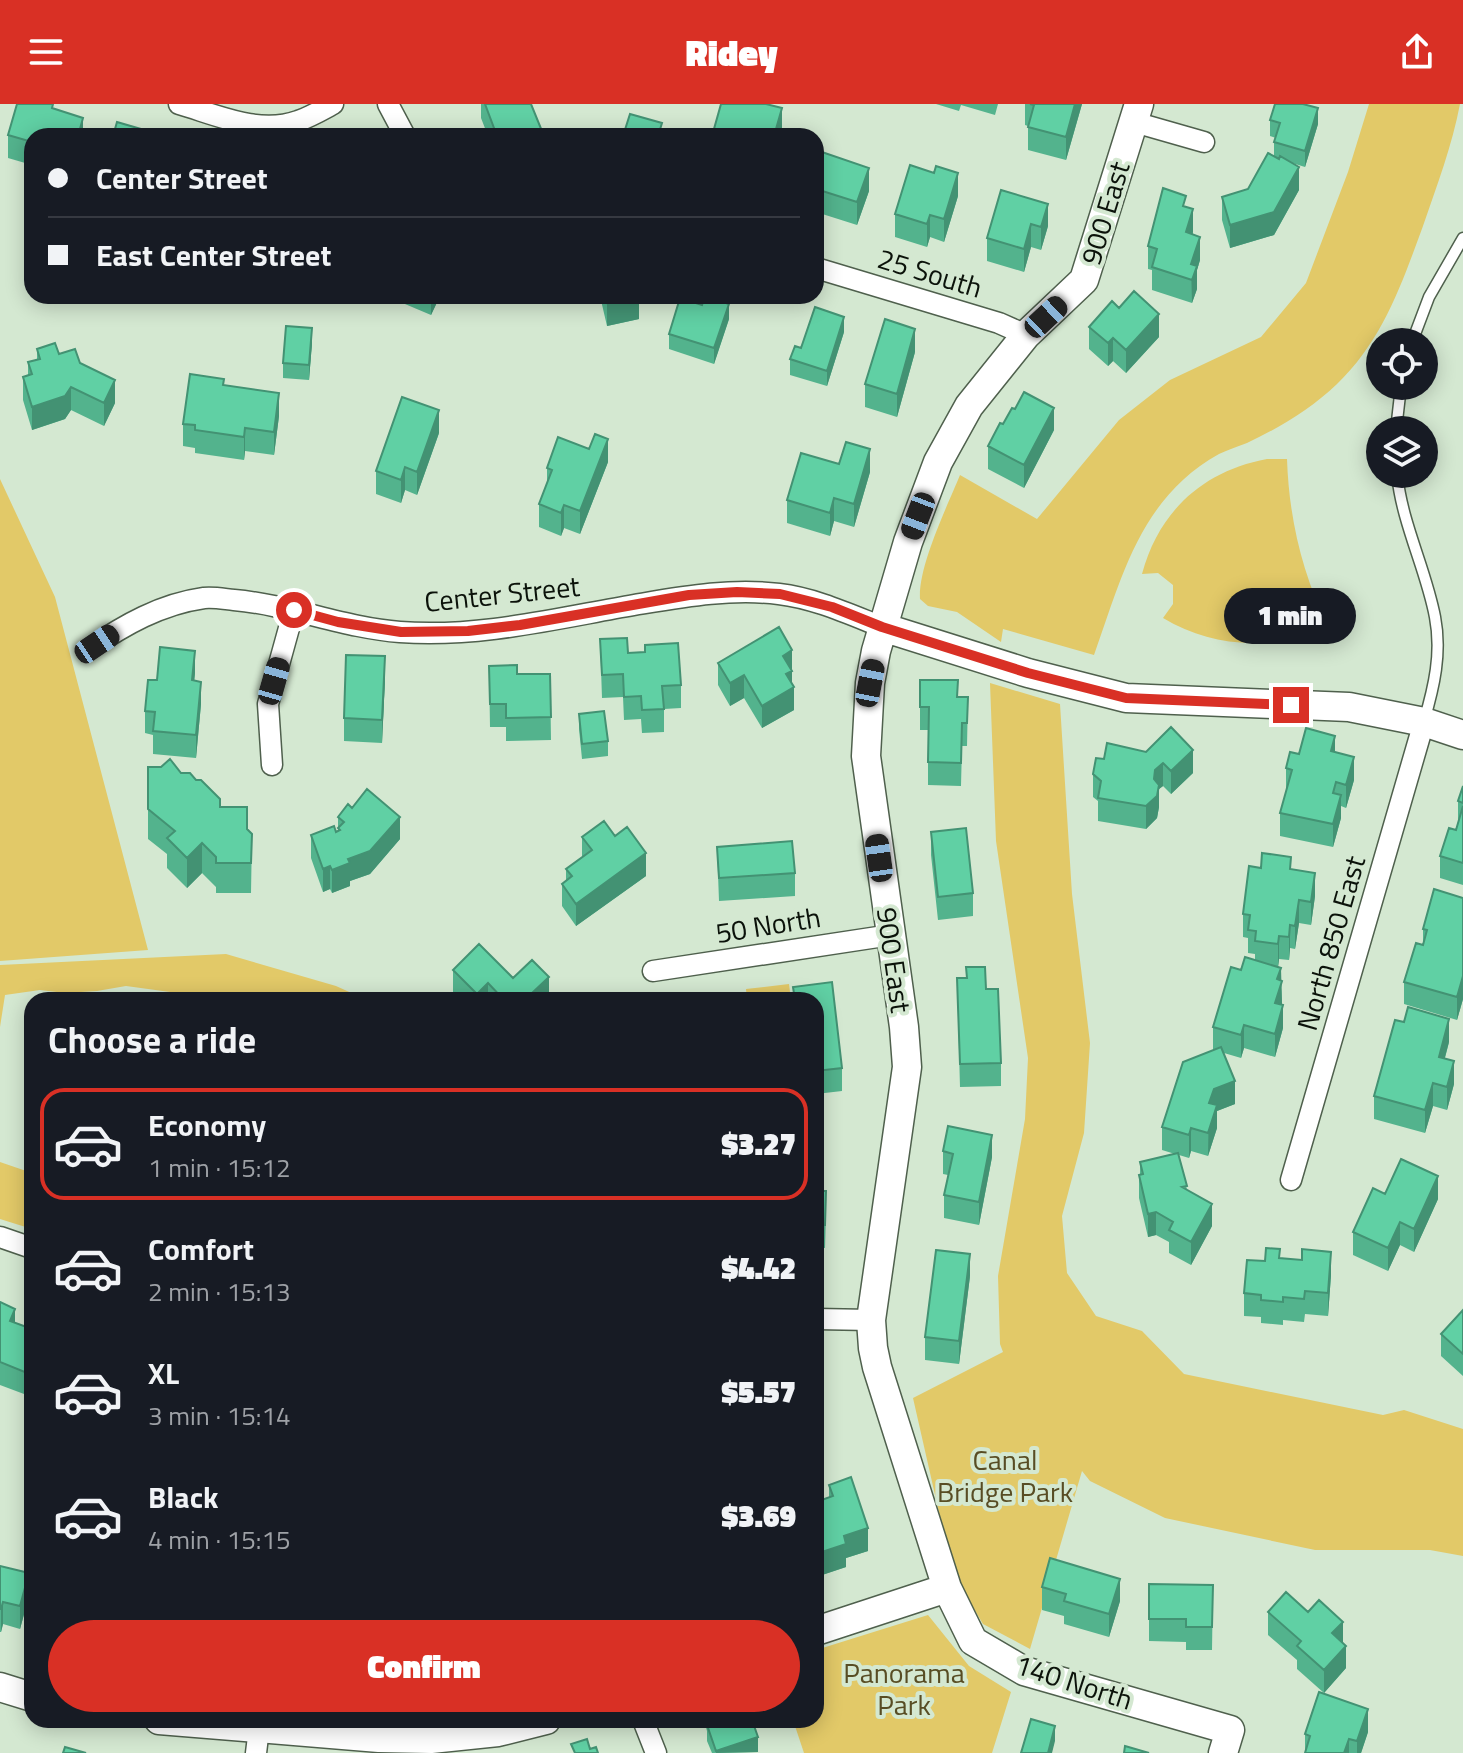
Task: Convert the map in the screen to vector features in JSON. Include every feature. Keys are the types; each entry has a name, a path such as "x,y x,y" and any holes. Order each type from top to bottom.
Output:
{"street":[{"path":"179,104 243,123 271,127 299,121 333,104"},
{"path":"388,104 401,128"},
{"path":"1136,113 1204,142"},
{"name":"900 East","path":"947,1588 877,1367 871,1320 906,1086 904,1027 866,756 870,683 882,627 908,542 938,462 969,406 1026,335 1084,280 1136,113"},
{"name":"25 South","path":"824,270 999,323 1026,335"},
{"name":"Center Street","path":"89,649 124,626 164,608 207,597 251,601 338,622 401,632 468,631 520,625 689,595 737,592 780,594 832,607 882,627"},
{"path":"272,765 268,704 294,610"},
{"path":"882,627 1028,673 1126,698 1349,707 1424,722 1463,735"},
{"name":"North 850 East","path":"1291,1180 1424,722"},
{"name":"50 North","path":"653,971 891,935"},
{"path":"0,1237 24,1245"},
{"path":"824,1319 871,1320"},
{"path":"824,1628 947,1588"},
{"name":"140 North","path":"947,1588 973,1641 1024,1671 1226,1741"},
{"path":"0,1687 24,1694"},
{"path":"196,1728 257,1741 431,1739 514,1728"},
{"path":"646,1728 656,1753"}],"lane":[{"path":"1417,328 1429,297 1463,238"},
{"path":"1400,488 1411,539 1435,616 1438,638 1435,681 1424,722"}],"green space":[{"path":"1369,104 1460,104 1439,180 1407,269 1380,328 1366,328 1366,350 1337,384 1306,410 1247,443 1219,454 1192,472 1170,493 1137,542 1094,655 1003,629 1001,642 957,612 928,606 920,599 928,554 960,475 1037,519 1119,420 1170,380 1261,337 1306,283 1348,172"},
{"path":"1267,459 1287,459 1298,545 1328,627 1286,640 1244,643 1203,636 1163,618 1173,604 1173,585 1158,573 1142,574 1160,531 1172,513 1204,484 1223,473"},
{"path":"0,479 55,597 148,950 0,961"},
{"name":"Canal Bridge Park","path":"990,683 1060,704 1072,894 1090,1043 1084,1133 1062,1216 1067,1273 1096,1316 1142,1331 1184,1374 1383,1415 1404,1410 1463,1429 1463,1556 1430,1550 1315,1550 1165,1518 1090,1481 1082,1471 1030,1649 983,1624 953,1574 913,1398 1003,1352 1000,1344 998,1276 1025,1119 1028,1058 996,841"},
{"path":"226,954 349,992 170,992 126,986 81,992 40,990 5,995 0,1027 0,965"},
{"path":"789,984 790,992 746,992 746,989"},
{"path":"0,1162 24,1170 24,1226 0,1219"},
{"name":"Panorama Park","path":"928,1615 969,1666 1011,1692 992,1753 804,1753 796,1728 824,1728 824,1648"}],"building":[{"path":"17,104 53,104 52,108 83,118 80,128 24,128 24,140 8,135"},
{"path":"485,104 531,104 541,128 494,128"},
{"path":"721,104 766,104 782,108 776,128 714,128"},
{"path":"1030,104 1075,104 1066,137 1028,127 1034,105"},
{"path":"1275,104 1303,104 1318,108 1305,151 1274,142 1280,123 1270,120"},
{"path":"630,114 662,123 660,128 626,128"},
{"path":"117,122 138,128 115,128"},
{"path":"824,153 869,168 857,202 824,192"},
{"path":"1268,153 1299,167 1274,212 1230,225 1222,197 1248,189"},
{"path":"910,165 934,173 936,166 958,173 944,219 930,215 927,224 895,214"},
{"path":"1163,188 1186,196 1183,206 1193,209 1186,232 1200,237 1191,264 1197,266 1192,280 1152,267 1157,249 1148,246"},
{"path":"1001,190 1048,204 1041,227 1031,224 1024,249 987,238"},
{"path":"1134,291 1159,314 1126,350 1113,338 1108,343 1089,327 1112,301 1119,308"},
{"path":"678,304 729,304 714,348 669,334"},
{"path":"815,307 844,317 827,371 790,359 795,346 801,348"},
{"path":"885,319 915,329 897,394 865,384"},
{"path":"286,326 312,328 309,365 283,363"},
{"path":"55,343 59,354 75,349 80,363 115,380 104,403 71,387 65,396 32,407 23,377 32,374 28,362 40,359 37,349"},
{"path":"190,374 224,379 223,385 279,393 274,432 245,428 244,437 195,430 195,425 183,424"},
{"path":"1024,392 1054,408 1024,465 988,446 1000,423 1003,424 1012,408 1015,409"},
{"path":"402,397 439,410 417,472 405,467 401,480 376,471"},
{"path":"595,434 608,439 580,511 564,505 561,513 539,504 552,470 547,468 558,437 589,449"},
{"path":"846,442 870,449 854,504 834,498 830,513 787,500 801,453 839,464"},
{"path":"779,627 792,650 783,656 792,671 786,674 794,687 762,706 744,675 730,683 718,663"},
{"path":"627,638 628,653 645,652 645,645 678,643 681,685 662,686 664,709 642,710 641,696 624,697 623,674 602,675 600,639"},
{"path":"160,647 195,651 192,680 201,682 196,735 153,731 155,712 145,711 148,680 157,680"},
{"path":"346,655 385,656 382,720 344,718"},
{"path":"517,665 517,674 550,674 551,717 506,718 506,704 490,704 489,666"},
{"path":"920,680 958,680 957,697 968,697 967,723 962,723 961,763 928,762 929,707 920,707"},
{"path":"604,711 608,741 582,744 579,714"},
{"path":"1171,727 1193,750 1171,771 1163,763 1155,770 1154,779 1159,785 1157,796 1146,806 1098,798 1101,781 1093,774 1096,758 1104,759 1107,743 1146,752"},
{"path":"1306,728 1335,736 1331,751 1354,757 1346,785 1336,782 1333,793 1341,795 1333,824 1280,813 1292,770 1286,768 1290,752 1299,754"},
{"path":"170,759 181,773 190,773 196,780 201,780 220,799 220,807 247,807 247,829 252,834 251,863 216,863 216,857 202,843 187,858 167,838 175,831 148,809 148,767 161,767"},
{"path":"1463,786 1463,803 1458,801"},
{"path":"367,789 400,817 370,851 348,859 350,863 332,870 330,866 323,869 311,835 334,826 336,832 340,830 338,828 344,822 338,817 348,804 352,808"},
{"path":"1463,806 1463,863 1440,856 1449,828 1456,830"},
{"path":"604,821 615,836 627,827 646,853 576,904 562,884 572,876 566,869 592,850 582,837"},
{"path":"966,828 973,893 938,897 931,832"},
{"path":"792,841 795,873 719,878 717,847"},
{"path":"1262,853 1291,857 1290,869 1315,873 1311,902 1299,900 1295,926 1290,925 1289,937 1279,936 1278,944 1255,941 1256,931 1248,930 1250,915 1243,914 1249,866 1261,868"},
{"path":"1434,889 1463,898 1463,976 1457,997 1404,982 1416,943 1423,945 1427,930 1423,929"},
{"path":"479,944 513,978 532,960 549,977 533,992 496,992 488,983 475,992 453,970"},
{"path":"1245,957 1281,968 1277,979 1282,981 1275,1003 1283,1005 1275,1034 1244,1025 1241,1035 1213,1027 1231,967 1241,970"},
{"path":"966,967 985,967 986,989 998,989 1001,1063 960,1064 957,978 967,978"},
{"path":"832,982 842,1068 824,1070 824,992 794,992 793,987"},
{"path":"1408,1007 1449,1019 1439,1057 1454,1061 1447,1087 1433,1083 1425,1110 1374,1096 1395,1020 1404,1022"},
{"path":"1221,1047 1235,1081 1214,1089 1209,1103 1217,1105 1208,1133 1191,1128 1189,1135 1162,1127 1183,1062"},
{"path":"948,1126 992,1135 979,1202 944,1195 953,1154 943,1151"},
{"path":"1178,1153 1187,1186 1182,1187 1212,1204 1191,1242 1169,1230 1173,1222 1156,1212 1148,1214 1139,1175 1143,1174 1140,1162"},
{"path":"1401,1159 1438,1176 1414,1229 1400,1222 1388,1248 1353,1232 1373,1188 1385,1194"},
{"path":"824,1191 826,1191 825,1225"},
{"path":"1266,1248 1280,1249 1279,1258 1302,1260 1302,1249 1331,1252 1328,1293 1305,1291 1304,1299 1283,1297 1283,1302 1261,1300 1261,1295 1244,1293 1247,1260 1265,1261"},
{"path":"936,1250 970,1254 959,1341 925,1337"},
{"path":"0,1302 15,1309 10,1321 24,1326 24,1372 0,1362"},
{"path":"1463,1310 1463,1354 1441,1334"},
{"path":"851,1477 868,1528 844,1536 846,1544 824,1551 824,1499 833,1496 829,1485"},
{"path":"1050,1558 1120,1579 1109,1614 1064,1601 1066,1594 1042,1587"},
{"path":"0,1566 24,1572 20,1606 3,1602 0,1609"},
{"path":"1149,1584 1213,1585 1212,1627 1186,1627 1186,1619 1149,1619"},
{"path":"1286,1592 1308,1612 1319,1600 1343,1622 1332,1633 1346,1646 1324,1670 1297,1646 1301,1641 1268,1612"},
{"path":"1319,1692 1368,1709 1357,1741 1349,1739 1344,1753 1305,1753 1310,1736 1305,1734"},
{"path":"1031,1719 1055,1726 1048,1753 1021,1753"},
{"path":"708,1728 755,1728 758,1737 716,1751"},
{"path":"587,1739 590,1749 596,1747 598,1753 575,1753 571,1744"},
{"path":"1125,1746 1149,1753 1124,1753"},
{"path":"65,1747 86,1753 63,1753"}],"route":[{"path":"294,610 338,622 401,632 468,631 520,625 689,595 737,592 780,594 832,607 882,627 1028,673 1126,698 1291,705"}]}
